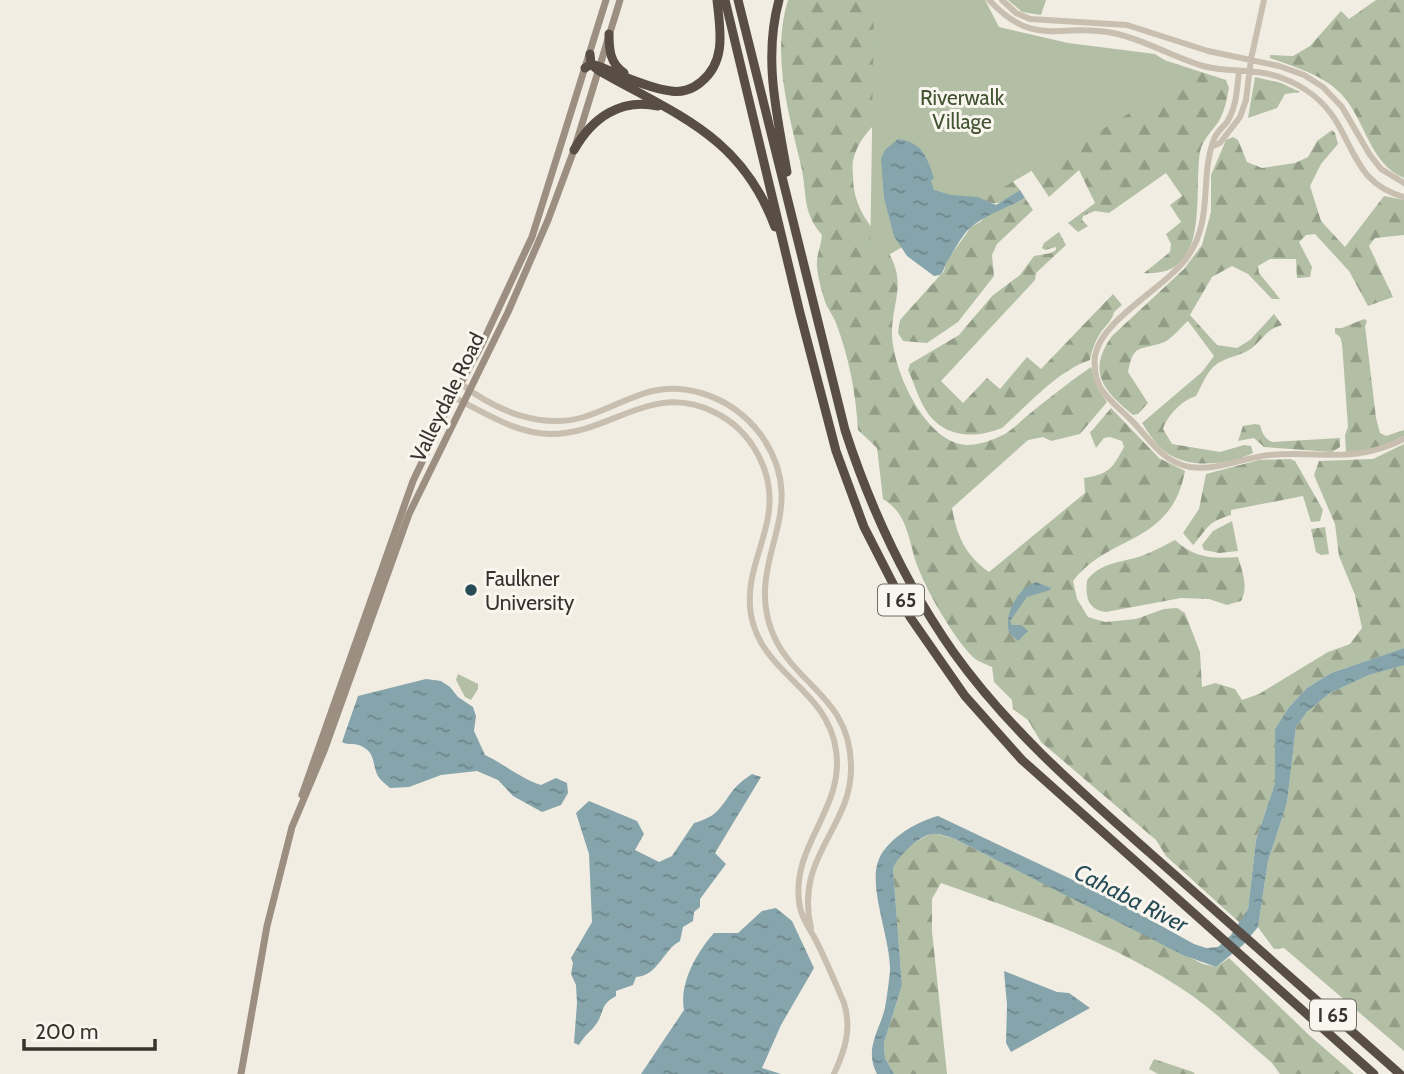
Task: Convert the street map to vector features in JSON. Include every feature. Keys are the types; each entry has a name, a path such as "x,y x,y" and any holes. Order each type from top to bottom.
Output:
{"highway":[{"path":"593,67 628,76 659,89 676,92 691,88 703,80 713,68 719,53 721,35 716,0"},
{"name":"I 65","path":"725,0 784,248 841,468 864,527 899,598 950,676 1001,738 1058,795 1256,967 1374,1074"},
{"name":"I 65","path":"738,0 845,430 876,515 915,592 955,654 1014,727 1049,763 1400,1074"},
{"path":"779,0 771,41 771,64 791,212"},
{"path":"609,34 611,56 619,69 628,76"},
{"path":"590,54 593,67 701,127 736,159 762,196 784,248"},
{"path":"574,150 588,129 611,111 640,104 664,107"}],"main road":[{"path":"590,54 606,0"},
{"name":"Valleydale Road","path":"241,1074 267,926 285,851 338,690 404,504 532,237 620,0"},
{"name":"Valleydale Road","path":"299,808 307,796 324,751 396,545 430,469 516,295 574,150 593,67"}],"street":[{"path":"989,0 1014,22 1031,29 1049,33 1112,33 1205,66 1250,71 1286,79 1317,99 1335,119 1364,173 1386,191 1404,197"},
{"path":"1002,0 1016,13 1030,19 1127,25 1208,51 1251,59 1308,77 1323,87 1350,117 1375,163 1388,175 1404,183"},
{"path":"1213,146 1220,144 1240,117 1246,100 1251,59 1264,0"},
{"path":"1239,71 1233,109 1213,139 1207,165 1204,222 1192,250 1169,277 1112,325 1098,346 1096,373 1106,395 1162,454 1174,462 1190,467 1213,467 1283,454 1355,455 1380,450 1404,439"},
{"path":"461,384 517,415 557,421 580,418 632,396 661,389 700,393 735,410 762,436 779,474 782,511 767,567 764,590 768,619 782,651 836,712 845,729 851,752 851,775 846,798 809,879 807,904 813,936"},
{"path":"661,389 663,402"},
{"path":"453,397 521,429 550,434 582,430 635,408 663,402 697,405 728,420 748,439 765,470 770,508 751,579 752,617 759,639 772,660 817,703 830,728 836,750 835,788 804,854 799,901 803,918 847,1014 847,1040 834,1074"}],"green space":[{"path":"788,0 907,0 897,103 865,136 856,152 853,169 858,205 884,244 895,267 898,282 892,329 893,345 904,382 924,418 937,432 952,441 967,445 985,442 1010,431 1091,367 1098,389 1107,402 1080,434 1051,441 1043,437 1028,440 952,508 963,544 974,559 989,572 1085,493 1084,478 1099,475 1113,465 1124,447 1122,441 1104,438 1096,448 1090,433 1111,408 1159,458 1185,471 1178,495 1167,513 1153,526 1087,566 1073,581 1077,599 1088,617 1105,622 1136,619 1164,609 1177,608 1185,613 1200,652 1202,687 1215,683 1235,689 1242,700 1259,694 1328,652 1350,644 1362,628 1355,595 1339,556 1335,524 1314,475 1319,461 1373,459 1404,444 1404,648 1331,673 1307,688 1289,707 1275,729 1275,783 1256,840 1248,909 1240,923 1166,856 1156,840 1041,742 1028,720 1013,709 1012,700 994,682 992,667 973,657 943,616 919,570 903,522 892,506 883,499 877,448 858,430 848,362 818,276 817,259 822,235 809,212 784,85 781,43"},
{"name":"Riverwalk Village","path":"874,0 985,0 999,27 1068,43 1155,54 1191,77 870,266"},
{"path":"1008,0 1046,0 1041,15 1022,12"},
{"path":"1376,0 1404,0 1404,178 1383,163 1351,106 1336,89 1309,72 1270,58 1270,55 1293,56 1310,46 1341,11 1349,19"},
{"path":"1161,59 1226,80 1229,88 1222,115 1200,152 1195,230 1190,248 1180,262 1166,271 1144,273 1170,252 1171,244 1166,234 1181,222 1170,205 1182,196 1166,173 1109,213 1095,211 1083,216 1082,220 1088,226 1078,232 1068,223 1095,203 1079,170 1049,197 1029,167"},
{"path":"1255,77 1281,83 1300,92 1285,94 1277,108 1248,118"},
{"path":"1332,130 1338,144 1321,164 1310,186 1321,221 1345,247 1384,196 1404,200 1404,235 1375,238 1369,246 1393,297 1368,306 1349,271 1315,234 1306,235 1299,242 1312,267 1310,277 1297,278 1296,259 1270,259 1258,266 1259,273 1280,299 1272,299 1248,274 1232,266 1212,277 1190,315 1217,345 1237,348 1250,340 1274,314 1282,325 1269,331 1249,350 1213,367 1196,396 1176,409 1163,429 1172,444 1220,452 1244,445 1251,446 1253,453 1233,460 1209,463 1176,458 1159,446 1142,423 1202,372 1214,356 1188,321 1165,341 1135,352 1128,372 1148,403 1138,414 1133,415 1114,398 1102,380 1100,360 1104,349 1112,336 1184,269 1202,245 1211,212 1211,175 1226,140 1233,137 1238,140 1247,162 1262,168 1295,163 1308,157 1317,141"},
{"path":"1010,178 1020,190 1004,201 991,203 978,197"},
{"path":"1025,198 1033,210 997,244 992,255 994,276 958,322 927,343 903,341 898,333 900,320 944,271 946,262 971,227 986,216"},
{"path":"1059,232 1066,245 1036,273 1035,280 941,381 963,403 987,378 1000,389 1027,357 1041,369 1113,294 1122,305 1099,335 1090,360 1055,380 1002,428 969,435 939,425 922,402 908,370 910,364 959,335 992,296 1020,275 1034,256 1056,250 1056,247 1045,250 1042,248 1044,243"},
{"path":"1364,319 1367,321 1365,326 1380,433 1386,436 1404,430 1404,436 1371,451 1346,453 1345,435 1348,427 1342,343 1335,333 1335,328"},
{"path":"1260,425 1264,435 1272,442 1340,438 1340,447 1332,452 1264,447 1254,438 1238,441 1243,426"},
{"path":"1259,460 1295,461 1323,510 1320,521 1311,522 1303,496 1231,510 1231,515 1210,525 1193,545 1183,533 1199,509 1206,474"},
{"path":"1232,521 1238,551 1219,553 1204,550 1202,545 1213,531"},
{"path":"1325,527 1329,554 1321,555 1316,552 1311,529"},
{"path":"1175,540 1189,551 1204,556 1238,557 1245,585 1241,601 1227,605 1209,599 1181,598 1106,612 1095,608 1089,601 1087,580 1099,569 1144,555"},
{"path":"1404,664 1404,1051 1284,948 1274,949 1258,927 1268,861 1287,803 1296,727 1307,712 1330,693 1369,675"},
{"path":"458,674 478,684 471,700 465,697 456,680"},
{"path":"934,833 955,839 1203,964 1216,967 1229,958 1354,1074 1280,1074 1272,1063 1204,1005 1165,978 1071,931 941,883 932,899 932,931 947,1074 894,1074 885,1058 884,1043 902,985 893,869 909,847"},
{"path":"1154,1059 1195,1074 1158,1074 1149,1069"}],"water":[{"path":"898,139 913,143 922,152 934,178 931,181 934,190 951,195 978,197 996,205 1020,190 1025,198 970,228 940,275 934,276 907,256 894,236 884,198 881,159 885,150"},
{"path":"1036,582 1051,588 1027,597 1010,621 1012,625 1021,625 1028,631 1018,641 1009,632 1008,625 1011,610 1023,590"},
{"path":"1404,648 1404,665 1369,675 1330,693 1307,712 1296,727 1287,803 1268,861 1258,927 1243,945 1216,967 1183,955 955,839 932,834 915,843 893,869 902,985 884,1043 885,1058 894,1074 877,1074 873,1065 872,1048 885,1008 890,970 877,898 876,870 883,851 896,837 913,826 938,816 1111,898 1194,944 1206,948 1218,947 1231,935 1248,909 1256,840 1275,783 1275,729 1289,707 1307,688 1331,673"},
{"path":"426,679 441,681 473,707 476,716 474,731 485,755 541,785 556,778 567,783 568,793 561,805 542,812 513,796 498,780 477,771 441,775 409,787 390,788 378,776 372,756 367,750 342,742 358,696"},
{"path":"752,774 761,777 715,853 726,864 700,899 700,907 694,912 693,921 683,927 680,941 650,972 636,977 633,985 616,991 616,996 605,1005 595,1026 579,1045 574,1043 577,1003 576,985 571,974 571,958 592,922 589,854 576,813 589,801 637,821 644,834 635,850 659,862 672,856 694,823 714,814 736,787"},
{"path":"776,908 792,921 814,968 781,1025 762,1068 781,1074 641,1074 684,1010 684,989 691,968 714,933 738,933 762,911"},
{"path":"1004,971 1057,992 1069,993 1090,1008 1011,1052 1006,1043"}],"place":[{"name":"Faulkner University","path":"471,590"}],"water label":[{"name":"Cahaba River","path":"1131,898"}]}
